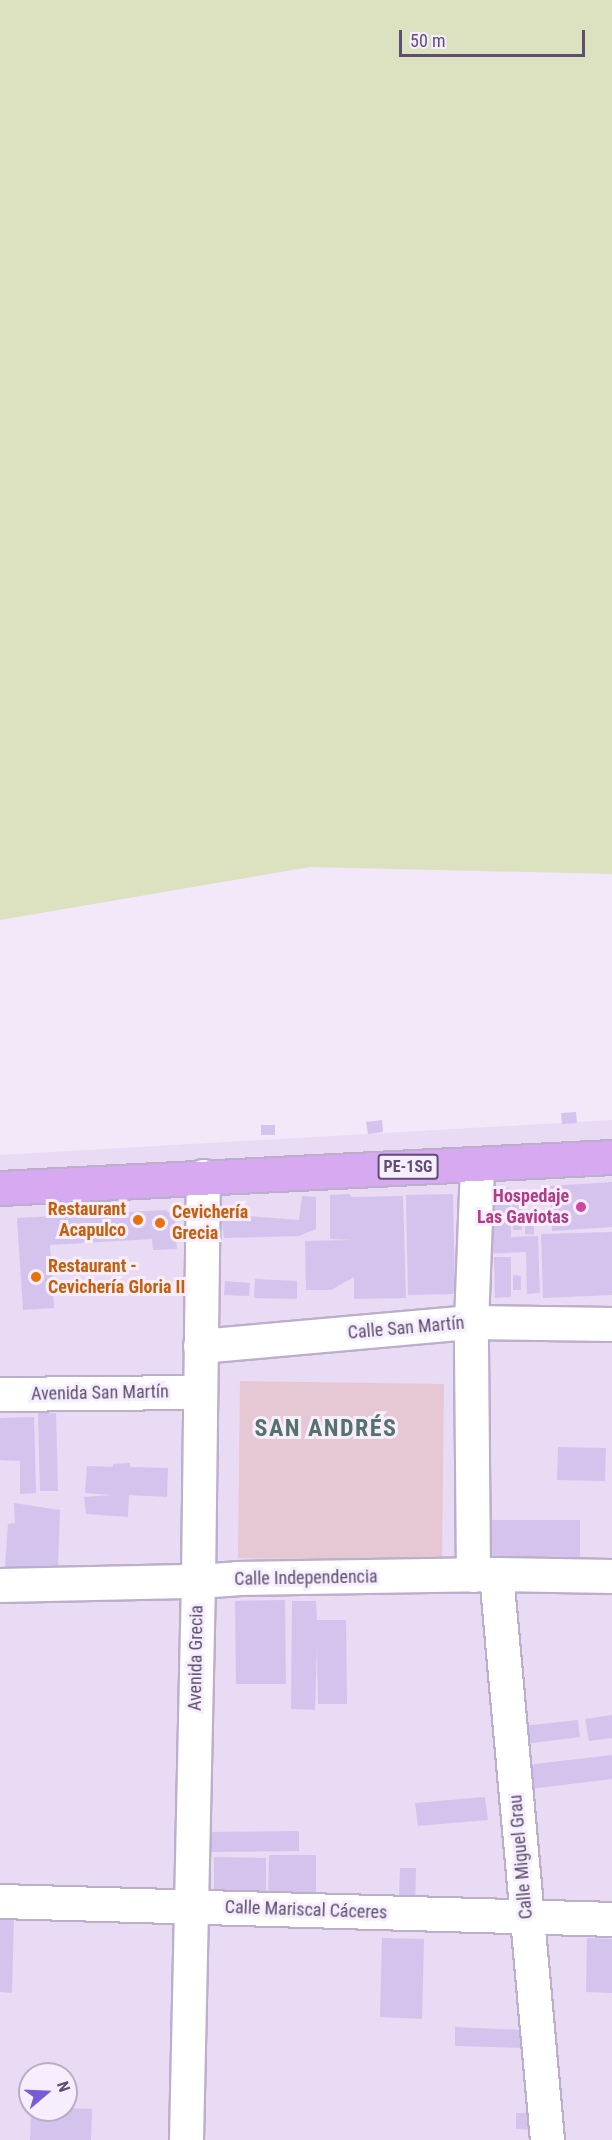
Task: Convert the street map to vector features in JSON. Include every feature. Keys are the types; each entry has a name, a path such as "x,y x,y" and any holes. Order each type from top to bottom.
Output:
{"main road":[{"name":"PE-1SG","path":"0,1188 612,1157"}],"street":[{"name":"Calle Miguel Grau","path":"477,1164 471,1322 485,1574 526,1916 547,2140"},
{"name":"Avenida Grecia","path":"186,2140 198,1581 203,1176"},
{"name":"Calle San Martín","path":"200,1346 471,1322 612,1324"},
{"name":"Avenida San Martín","path":"0,1394 200,1392"},
{"name":"Calle Independencia","path":"0,1585 485,1574 612,1576"},
{"name":"Calle Mariscal Cáceres","path":"0,1901 612,1918"}],"shaded area":[{"path":"0,0 612,0 612,874 310,867 0,920"},
{"path":"612,1120 612,2140 0,2140 0,1155"},
{"path":"240,1381 444,1384 442,1561 238,1558"}],"building":[{"path":"576,1112 577,1123 562,1124 561,1113"},
{"path":"382,1120 383,1132 368,1134 366,1122"},
{"path":"261,1125 275,1125 275,1135 261,1135"},
{"name":"Hospedaje Las Gaviotas","path":"612,1182 612,1227 552,1231 550,1186"},
{"path":"510,1188 511,1219 480,1221 478,1190"},
{"path":"515,1189 525,1190 522,1211 512,1209"},
{"path":"349,1194 352,1197 403,1196 406,1298 354,1299 354,1277 331,1290 306,1290 305,1241 353,1240 330,1239 330,1195"},
{"path":"453,1194 455,1294 408,1295 406,1195"},
{"path":"302,1196 316,1197 316,1229 299,1236 224,1238 221,1214 299,1220"},
{"path":"166,1210 175,1219 177,1249 153,1250 152,1239 50,1245 54,1308 23,1310 17,1218"},
{"path":"512,1214 521,1214 522,1230 513,1230"},
{"path":"525,1215 534,1215 534,1235 525,1234"},
{"path":"511,1222 511,1237 538,1236 540,1293 527,1294 526,1252 481,1254 481,1223"},
{"path":"612,1232 612,1295 543,1298 541,1234"},
{"path":"494,1257 511,1257 511,1297 495,1298"},
{"path":"513,1275 521,1276 521,1290 513,1290"},
{"path":"481,1278 490,1278 491,1297 482,1297"},
{"path":"255,1279 297,1281 297,1299 254,1298"},
{"path":"225,1281 250,1283 249,1296 224,1295"},
{"path":"38,1413 56,1413 58,1491 40,1491"},
{"path":"34,1417 36,1493 20,1494 20,1461 0,1460 0,1418"},
{"path":"558,1447 606,1448 605,1481 557,1480"},
{"path":"130,1463 130,1467 168,1468 167,1497 129,1495 128,1517 86,1514 84,1497 113,1495 85,1493 87,1466 113,1467 113,1464"},
{"path":"14,1503 60,1510 58,1567 5,1567 8,1524 15,1523"},
{"path":"490,1520 580,1520 580,1557 491,1558"},
{"path":"285,1600 286,1684 236,1684 235,1601"},
{"path":"292,1601 316,1601 317,1620 346,1620 347,1704 318,1704 317,1644 315,1710 291,1709"},
{"path":"612,1715 612,1738 589,1741 585,1719"},
{"path":"578,1720 580,1737 525,1744 523,1726"},
{"path":"612,1755 612,1779 521,1790 518,1766"},
{"path":"485,1797 488,1820 418,1826 415,1803"},
{"path":"299,1831 299,1851 209,1852 209,1832"},
{"path":"269,1855 316,1855 316,1896 268,1895"},
{"path":"214,1857 266,1858 266,1891 214,1891"},
{"path":"400,1868 416,1868 415,1903 399,1902"},
{"path":"0,1916 14,1916 12,1993 0,1992"},
{"path":"382,1938 424,1939 422,2019 380,2017"},
{"path":"587,1938 612,1939 612,1993 586,1992"},
{"path":"455,2027 523,2030 525,2048 455,2046"},
{"path":"78,2108 92,2109 91,2140 30,2140 31,2122 78,2122"},
{"path":"516,2113 537,2113 536,2130 516,2129"}],"place":[{"name":"Hospedaje Las Gaviotas","path":"581,1207"},
{"name":"Restaurant Acapulco","path":"138,1220"},
{"name":"Cevichería Grecia","path":"160,1223"},
{"name":"Restaurant - Cevichería Gloria II","path":"36,1277"}],"district":[{"name":"SAN ANDRÉS","path":"326,1429"}]}
